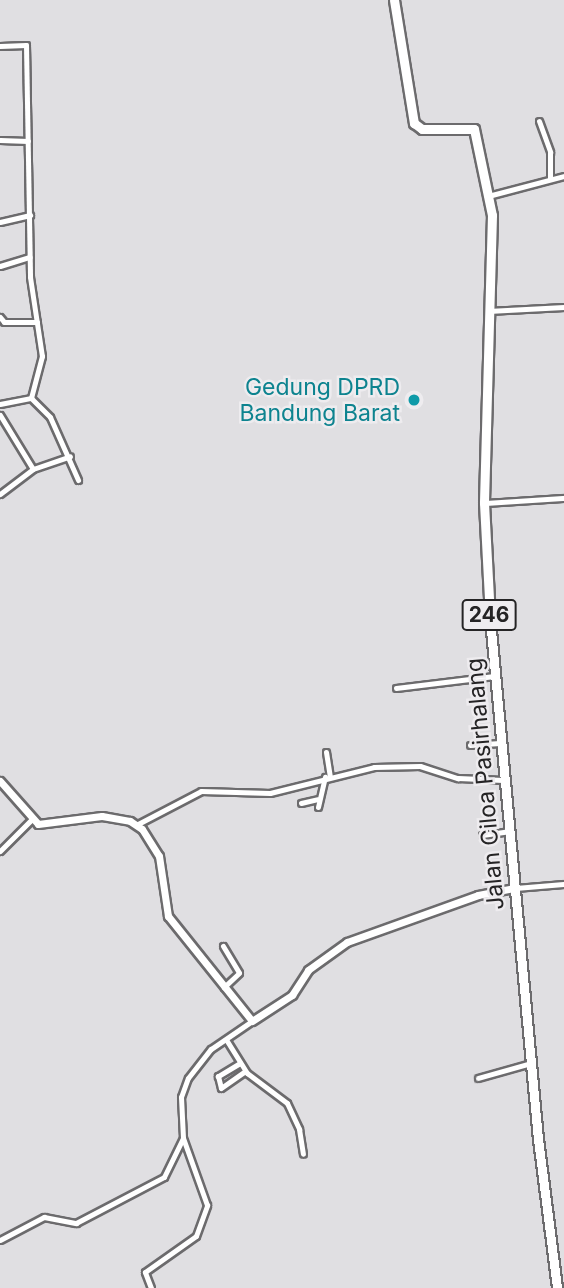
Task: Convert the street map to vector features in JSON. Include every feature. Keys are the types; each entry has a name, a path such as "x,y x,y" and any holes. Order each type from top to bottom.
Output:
{"main road":[{"name":"Jalan Ciloa Pasirhalang","path":"394,0 414,123 422,128 474,129 492,215 484,503 494,676 513,888 534,1062 538,1139 557,1288"}],"street":[{"path":"0,46 26,45 30,257 41,364 31,398"},
{"path":"539,121 550,152 550,178"},
{"path":"0,141 28,141"},
{"path":"488,196 564,176"},
{"path":"0,222 30,215"},
{"path":"0,266 30,257"},
{"path":"488,311 564,307"},
{"path":"0,317 4,322 37,322"},
{"path":"0,404 31,398"},
{"path":"31,398 50,417 70,456 78,480"},
{"path":"0,415 33,469"},
{"path":"0,494 33,469 70,456"},
{"path":"484,503 564,498"},
{"path":"396,688 494,676"},
{"path":"470,745 500,743"},
{"path":"318,807 318,799 328,777 326,752"},
{"path":"136,825 201,791 270,793 374,767 420,766 457,778 503,780"},
{"path":"0,781 31,820 46,825 102,816 136,825 155,845 168,916 252,1021"},
{"path":"301,803 318,799"},
{"path":"0,851 31,820"},
{"path":"482,835 509,831"},
{"path":"151,1288 145,1272 196,1236 207,1205 183,1138 182,1089 200,1061 252,1021 292,995 308,970 347,942 464,899 513,888 564,884"},
{"path":"223,946 239,973 224,987"},
{"path":"227,1041 245,1071 287,1104 299,1129 303,1154"},
{"path":"478,1078 534,1062"},
{"path":"240,1063 218,1076 221,1088 245,1071"},
{"path":"0,1240 44,1217 76,1223 155,1182 166,1175 183,1138"}],"place":[{"name":"Gedung DPRD Bandung Barat","path":"414,400"}]}
